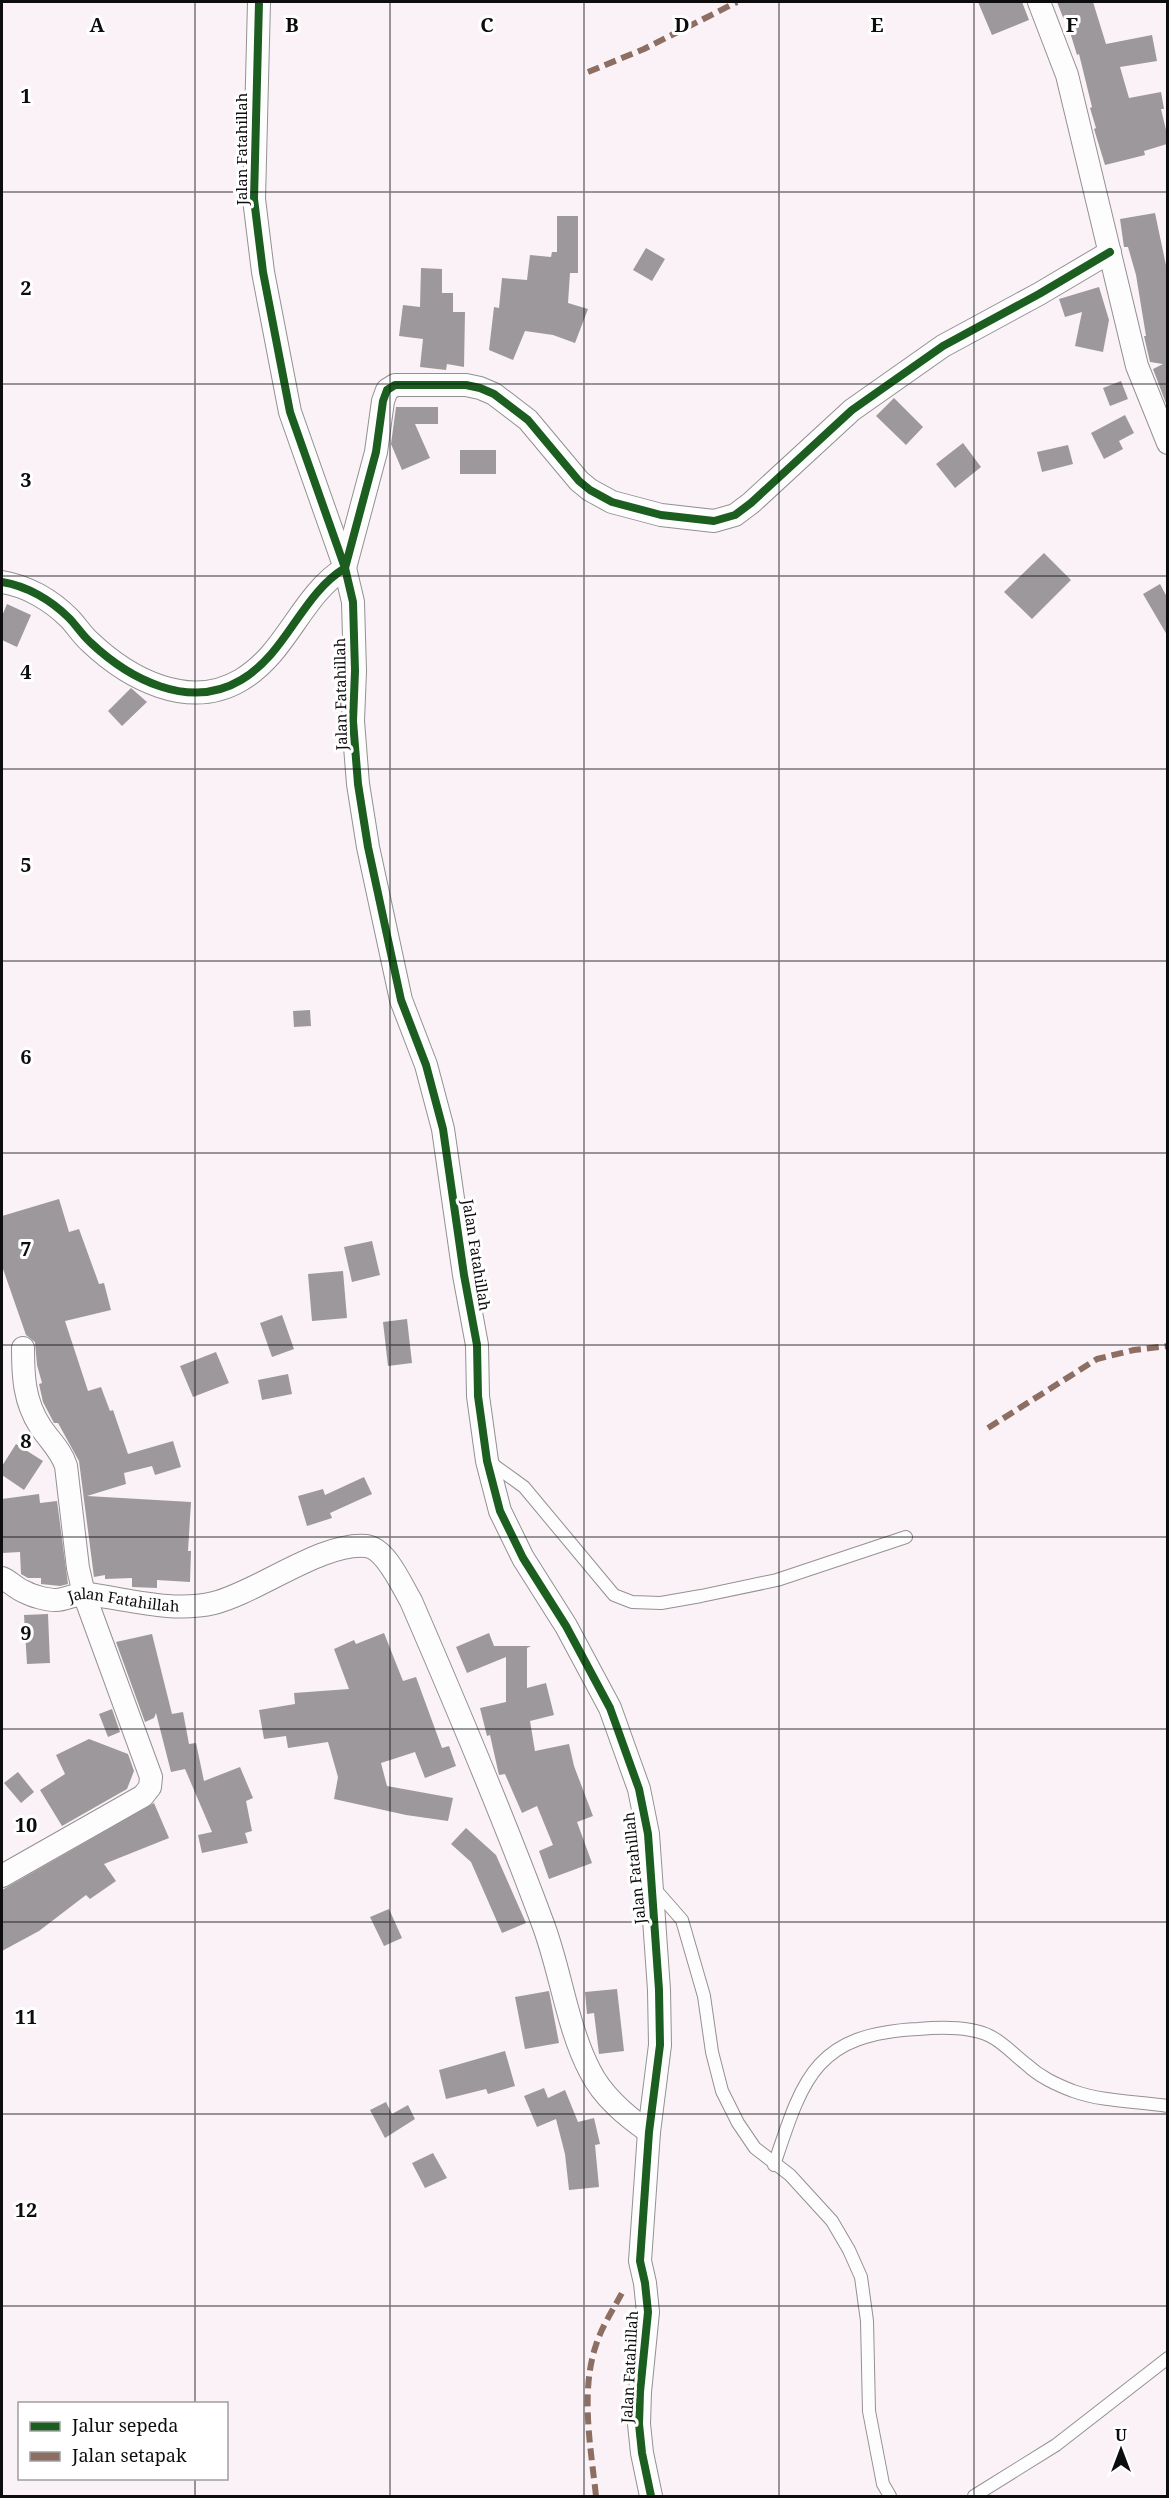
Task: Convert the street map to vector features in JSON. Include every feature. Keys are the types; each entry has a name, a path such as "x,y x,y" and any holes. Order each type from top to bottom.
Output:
{"street":[{"name":"Jalan Fatahillah","path":"259,2 254,199 263,272 290,412 345,568 353,602 355,671 353,721 368,848 401,1000 426,1065 443,1129 464,1275 477,1345 478,1396 487,1461 500,1511 523,1558 566,1626 610,1708 639,1790 648,1834 659,1990 660,2044 649,2132 640,2261 648,2312 639,2424 642,2453 651,2496"},
{"path":"1039,2 1067,75 1137,366 1167,443"},
{"path":"2,582 34,592 55,605 102,653 148,682 182,693 216,692 242,680 257,668 284,639 320,588 330,577 345,568 376,452 383,401 387,390 395,385 427,384 480,388 507,402 528,420 568,470 590,490 612,502 661,514 714,521 735,515 751,503 852,410 943,346 1110,252"},
{"path":"2,1876 143,1796 150,1787 148,1767 84,1594 76,1558 63,1456 40,1425 28,1402 23,1375 22,1348"},
{"name":"Jalan Fatahillah","path":"3,1586 56,1600 84,1594 186,1607 214,1603 320,1557 355,1546 369,1546 378,1551 398,1577 430,1645 544,1926 578,2041 590,2072 610,2100 631,2120 649,2132"}],"lane":[{"path":"487,1461 524,1487 614,1594 632,1602 661,1603 777,1580 906,1537"},
{"path":"653,1887 682,1920 704,1996 712,2052 722,2091 738,2123 755,2148 774,2165 790,2175 832,2221 861,2277 867,2321 869,2411 883,2484 890,2496"},
{"path":"774,2165 795,2102 806,2081 829,2055 855,2039 891,2030 960,2029 989,2035 1046,2080 1075,2092 1131,2104 1167,2106"},
{"path":"974,2496 1056,2445 1167,2358"}],"building":[{"path":"978,2 1022,2 1029,20 992,35"},
{"path":"1057,2 1093,2 1106,44 1152,35 1157,61 1120,67 1129,98 1161,92 1164,109 1161,109 1167,144 1144,151 1145,155 1105,165 1094,129 1096,128 1090,108 1092,107 1079,54 1077,55 1066,19 1064,20"},
{"path":"1155,213 1167,270 1167,406 1153,369 1163,364 1150,362 1136,275 1128,247 1124,247 1120,219"},
{"path":"557,216 578,216 578,273 570,273 568,303 588,309 575,343 553,335 525,331 513,360 489,350 494,307 499,308 502,278 527,280 530,255 551,257 552,252 557,252"},
{"path":"646,248 665,259 652,281 633,270"},
{"path":"421,268 442,269 442,293 453,293 453,312 465,312 464,367 447,364 446,370 420,367 423,339 399,336 403,305 420,307"},
{"path":"1099,287 1109,320 1103,352 1075,346 1082,312 1065,317 1059,299"},
{"path":"1121,381 1128,399 1110,406 1103,388"},
{"path":"894,398 923,427 906,445 876,416"},
{"path":"396,407 438,407 438,424 415,424 430,458 402,470 391,444"},
{"path":"1125,415 1134,433 1119,441 1123,449 1104,459 1091,433"},
{"path":"963,443 981,467 955,488 936,464"},
{"path":"1068,445 1073,464 1042,472 1037,452"},
{"path":"460,450 496,450 496,474 460,474"},
{"path":"1044,553 1071,580 1032,619 1004,592"},
{"path":"1160,584 1167,597 1167,635 1143,594"},
{"path":"7,604 31,615 17,647 2,640 2,616"},
{"path":"131,688 147,702 122,726 108,711"},
{"path":"310,1010 311,1026 294,1027 293,1011"},
{"path":"59,1199 69,1232 79,1229 99,1284 104,1283 111,1310 65,1321 88,1391 101,1387 110,1411 113,1410 128,1454 173,1441 181,1467 155,1475 152,1466 124,1473 126,1484 87,1496 191,1502 188,1551 191,1551 190,1582 157,1580 157,1588 132,1587 132,1578 105,1579 105,1575 94,1577 79,1461 58,1423 54,1423 43,1402 35,1342 26,1335 2,1266 2,1216"},
{"path":"372,1241 380,1275 352,1282 344,1247"},
{"path":"343,1271 347,1318 312,1321 308,1274"},
{"path":"282,1315 294,1349 272,1357 260,1323"},
{"path":"407,1319 412,1363 388,1366 383,1322"},
{"path":"216,1352 229,1383 193,1397 180,1366"},
{"path":"288,1374 292,1394 262,1400 258,1380"},
{"path":"16,1444 43,1461 24,1490 2,1475 2,1466"},
{"path":"364,1477 372,1494 330,1513 332,1518 307,1526 298,1496 323,1489 325,1495"},
{"path":"39,1494 40,1503 57,1501 68,1584 60,1586 41,1584 41,1578 28,1578 21,1574 20,1552 2,1553 2,1499"},
{"path":"48,1614 50,1663 27,1664 24,1615"},
{"path":"384,1633 403,1681 416,1677 442,1748 449,1746 456,1766 425,1778 415,1752 381,1763 387,1786 453,1798 448,1821 406,1815 334,1799 338,1777 328,1742 288,1748 286,1736 264,1739 259,1710 295,1704 294,1693 349,1689 334,1649 354,1640 356,1644"},
{"path":"489,1633 494,1646 531,1646 527,1648 527,1688 546,1683 554,1715 530,1721 535,1751 569,1744 574,1766 593,1816 577,1822 592,1863 549,1879 539,1851 553,1845 537,1806 522,1813 505,1774 499,1775 490,1735 487,1736 480,1708 506,1702 506,1657 467,1673 456,1647"},
{"path":"152,1634 172,1714 183,1712 189,1744 196,1743 204,1781 240,1767 253,1798 246,1801 252,1831 245,1833 248,1843 202,1853 198,1835 212,1832 185,1769 171,1772 156,1713 154,1718 145,1722 116,1642"},
{"path":"112,1709 120,1732 108,1737 99,1714"},
{"path":"89,1739 128,1754 134,1771 127,1789 62,1826 40,1790 65,1774 56,1755"},
{"path":"18,1772 34,1792 21,1803 4,1783"},
{"path":"154,1803 169,1838 104,1864 116,1881 90,1899 86,1895 39,1931 2,1951 2,1890"},
{"path":"466,1828 496,1855 526,1923 502,1933 471,1862 451,1844"},
{"path":"389,1909 402,1938 384,1946 370,1917"},
{"path":"617,1989 624,2051 599,2054 594,2013 587,2014 585,1992"},
{"path":"549,1991 559,2043 525,2049 515,1997"},
{"path":"505,2051 515,2086 488,2094 486,2089 446,2099 439,2070"},
{"path":"544,2088 548,2098 565,2090 578,2122 594,2118 600,2144 595,2145 599,2187 569,2190 565,2154 556,2119 537,2127 524,2096"},
{"path":"386,2102 392,2114 408,2105 415,2119 385,2138 370,2110"},
{"path":"433,2153 447,2178 425,2188 412,2163"}],"marked path":[{"path":"588,72 644,49 737,2"},
{"path":"988,1428 1097,1359 1134,1350 1168,1346"},
{"path":"596,2496 588,2420 591,2363 605,2324 623,2291"}],"cycle path":[{"path":"259,2 254,199 263,272 290,412 345,568 353,602 355,671 353,721 358,784 368,847 401,1000 426,1065 443,1129 464,1275 477,1345 478,1396 487,1461 500,1511 523,1558 566,1626 610,1708 639,1789 648,1834 659,1990 660,2045 649,2132 640,2261 648,2312 639,2424 642,2453 651,2496"},
{"path":"2,582 29,590 54,605 106,656 141,678 181,691 201,692 221,689 241,680 257,669 283,640 317,593 345,568 376,452 383,401 387,390 395,385 466,385 480,388 494,394 528,420 579,481 590,490 612,502 661,515 714,521 735,515 751,503 852,410 943,346 1110,252"}]}
